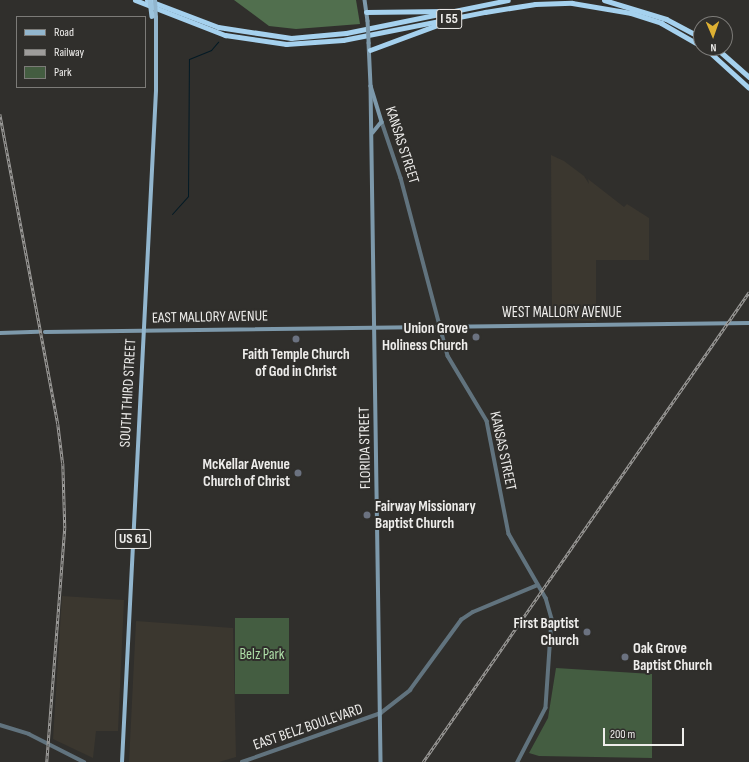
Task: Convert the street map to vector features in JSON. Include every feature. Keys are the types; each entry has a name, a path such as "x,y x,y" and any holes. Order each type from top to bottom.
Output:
{"highway":[{"name":"I 55","path":"135,0 225,35 286,44 342,40 535,4 588,4 631,13 661,23 693,41"},
{"name":"I 55","path":"147,0 218,27 291,38 346,33 461,11 508,0"},
{"name":"SOUTH THIRD STREET","path":"150,0 154,16"},
{"path":"604,0 666,19 693,34"},
{"path":"366,12 461,11"},
{"path":"370,50 461,17"},
{"path":"713,56 749,88"},
{"path":"725,56 749,77"}],"main road":[{"name":"SOUTH THIRD STREET","path":"122,762 157,66 154,16 155,0"},
{"name":"KANSAS STREET","path":"365,0 368,21 371,86 382,122"},
{"name":"FLORIDA STREET","path":"371,86 376,327 381,762"},
{"path":"373,134 382,122"},
{"name":"WEST MALLORY AVENUE","path":"376,327 749,323"},
{"name":"EAST MALLORY AVENUE","path":"45,332 376,327"},
{"path":"0,333 38,332"}],"street":[{"name":"KANSAS STREET","path":"382,122 451,363 478,401 487,421 509,534 546,598 552,619 549,693 541,722 518,762"},
{"name":"EAST BELZ BOULEVARD","path":"242,762 381,713 410,690 461,620 473,612 538,585"},
{"path":"0,725 29,734 84,762"}],"shaded area":[{"path":"551,155 564,161 584,176 589,184 588,179 624,207 627,204 649,218 649,260 596,260 596,321 554,320 552,318"},
{"path":"62,596 124,600 118,731 96,731 93,758 53,739"},
{"path":"136,621 233,628 236,757 219,762 129,762"}],"green space":[{"path":"234,0 356,0 360,24 296,29 269,26"},
{"name":"Belz Park","path":"235,618 289,618 289,694 235,694"},
{"path":"556,668 652,674 652,758 539,756 529,753 548,718"}],"waterway":[{"path":"172,214 188,196 189,59 211,50 218,42"}],"railway":[{"path":"0,114 58,424 63,463 65,528 47,762"},
{"path":"423,762 749,292"}],"place":[{"name":"Union Grove Holiness Church","path":"476,337"},
{"name":"Faith Temple Church of God in Christ","path":"296,339"},
{"name":"McKellar Avenue Church of Christ","path":"298,473"},
{"name":"Fairway Missionary Baptist Church","path":"367,515"},
{"name":"First Baptist Church","path":"587,632"},
{"name":"Oak Grove Baptist Church","path":"625,657"}]}
